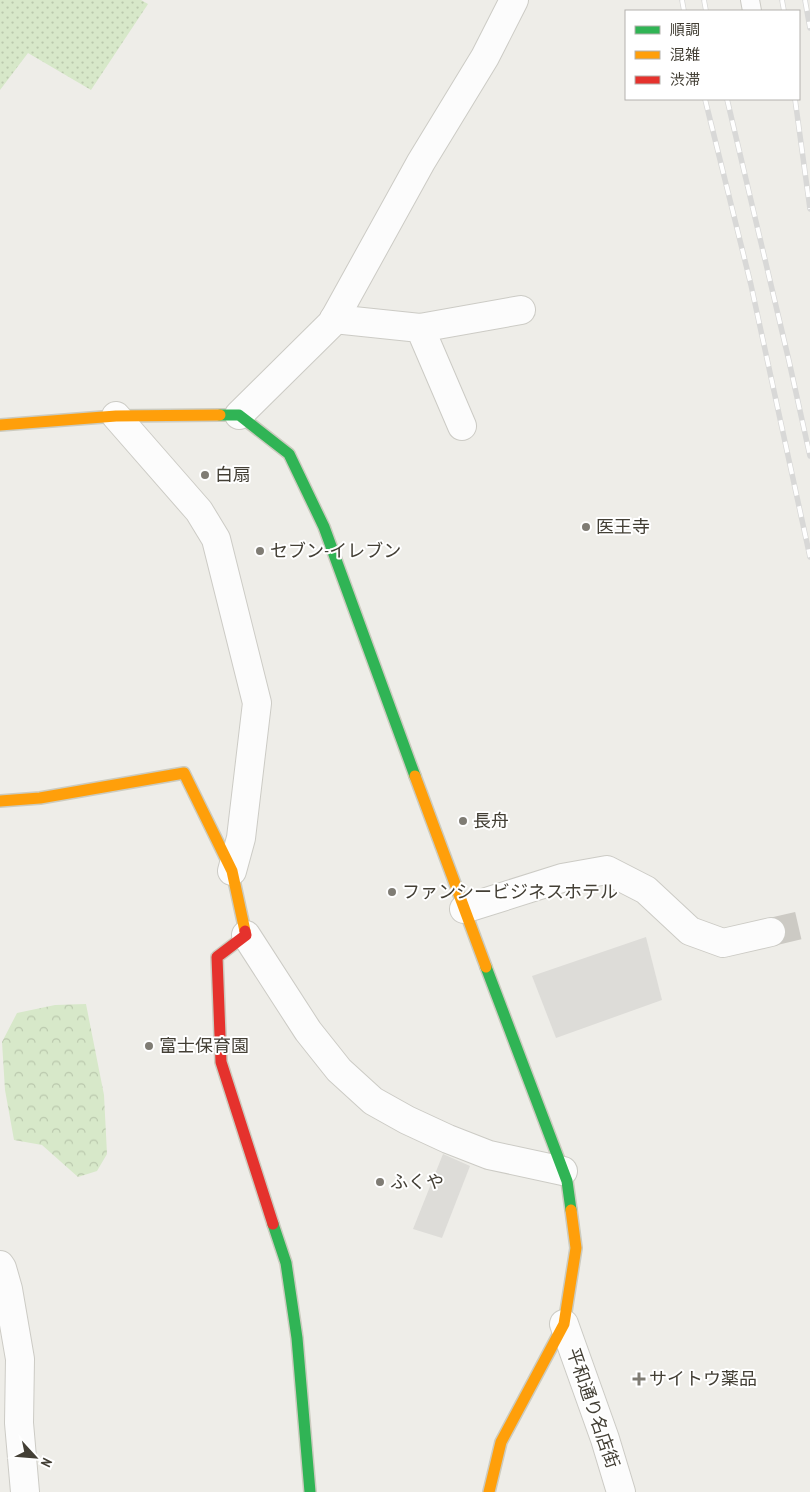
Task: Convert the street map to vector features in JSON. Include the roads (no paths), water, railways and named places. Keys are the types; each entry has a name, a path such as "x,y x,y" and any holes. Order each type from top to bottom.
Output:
{"street":[{"path":"239,415 332,323 421,162 485,57 514,0"},
{"path":"334,319 420,328 521,310"},
{"path":"420,328 462,426"},
{"path":"0,426 116,416 239,415 289,454 324,527 464,909 567,1181 576,1248 564,1324 501,1442 489,1492"},
{"path":"116,416 198,511 216,538 257,703 241,838 232,871"},
{"path":"0,801 40,798 184,773 232,871 246,936 308,1031 339,1070 373,1101 432,1132 489,1155 563,1171"},
{"path":"464,909 562,878 606,870 646,890 690,931 723,943 771,932"},
{"path":"246,936 217,957 221,1062 286,1263 297,1338 310,1492"},
{"path":"0,1265 8,1289 20,1359 19,1423 25,1492"},
{"name":"平和通り名店街","path":"564,1324 605,1439 621,1492"}],"tunnel":[{"path":"771,932 810,923"}],"railway":[{"path":"682,0 684,10"},
{"path":"704,0 706,10"},
{"path":"782,0 784,10"},
{"path":"805,0 810,28"},
{"path":"705,100 751,285 810,557"},
{"path":"727,100 810,456"},
{"path":"795,100 810,209"}],"place":[{"name":"白扇","path":"205,475"},
{"name":"医王寺","path":"586,527"},
{"name":"セブン-イレブン","path":"260,551"},
{"name":"長舟","path":"463,821"},
{"name":"ファンシービジネスホテル","path":"392,892"},
{"name":"富士保育園","path":"149,1046"},
{"name":"ふくや","path":"380,1182"},
{"name":"サイトウ薬品","path":"639,1379"}]}
